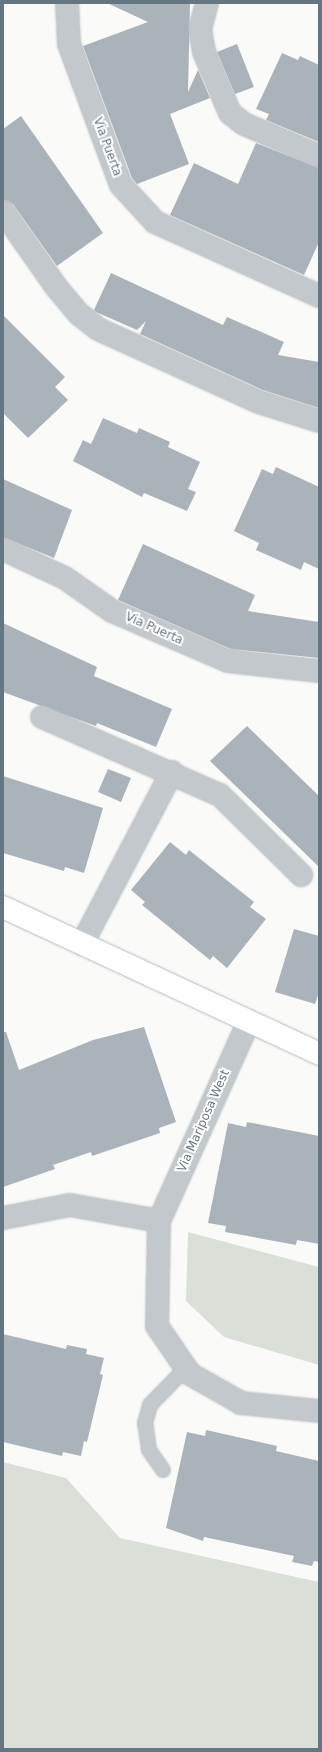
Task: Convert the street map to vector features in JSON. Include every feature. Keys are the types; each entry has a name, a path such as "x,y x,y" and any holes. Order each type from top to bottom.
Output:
{"street":[{"name":"Via Puerta","path":"68,3 69,44 121,185 156,222 319,296"},
{"path":"207,3 200,29 204,52 230,113 244,124 319,156"},
{"path":"3,211 62,294 79,314 98,329 259,402 319,421"},
{"name":"Via Puerta","path":"3,549 65,578 112,611 228,661 319,671"},
{"path":"42,718 172,772 220,795 301,875"},
{"path":"82,944 172,772"},
{"path":"3,907 319,1054"},
{"name":"Via Mariposa West","path":"249,1021 159,1221 157,1326 190,1374 241,1403 319,1411"},
{"path":"3,1218 70,1205 159,1221"}],"lane":[{"path":"163,1470 149,1450 145,1423 150,1405 186,1368"}],"shaded area":[{"path":"188,1232 319,1267 319,1365 224,1337 186,1301"},
{"path":"3,1462 66,1478 120,1538 319,1582 319,1749 3,1749"}],"building":[{"path":"107,3 190,3 188,92 198,70 210,98 170,114 189,164 137,184 132,178 83,46 148,22"},
{"path":"237,44 254,87 235,94 217,52"},
{"path":"282,53 298,60 300,56 319,65 319,142 266,120 269,114 256,109"},
{"path":"21,116 103,233 57,266 13,204 3,199 3,129"},
{"path":"256,143 319,168 319,242 304,275 170,215 194,163 238,184"},
{"path":"111,273 223,325 227,317 284,342 278,355 319,362 319,408 263,390 140,334 146,321 137,330 96,312 94,310"},
{"path":"3,315 65,377 55,387 68,400 28,438 3,413"},
{"path":"103,418 137,433 139,428 170,442 168,447 200,462 188,489 196,492 187,511 144,493 142,497 73,461 83,440 91,444"},
{"path":"276,467 319,487 319,569 304,562 301,570 256,550 259,543 234,531 262,469 273,474"},
{"path":"3,479 72,510 54,558 3,537"},
{"path":"143,544 255,595 248,611 319,622 319,658 231,649 118,600"},
{"path":"3,623 97,667 94,676 172,709 156,747 97,723 96,726 3,692"},
{"path":"247,726 319,796 319,867 210,761"},
{"path":"108,769 131,778 121,802 98,792"},
{"path":"3,776 103,808 84,873 65,867 64,871 3,853"},
{"path":"170,842 186,855 189,850 254,902 250,907 266,919 227,968 213,956 210,960 142,905 145,902 131,890"},
{"path":"294,929 319,936 319,992 315,1004 275,992"},
{"path":"144,1027 176,1122 159,1128 160,1133 92,1156 91,1152 53,1165 55,1169 3,1187 3,1032 6,1032 19,1070 93,1040"},
{"path":"247,1122 319,1136 319,1244 297,1240 296,1245 225,1232 226,1226 208,1223 228,1123 246,1127"},
{"path":"3,1334 66,1349 67,1345 87,1349 86,1354 104,1358 100,1374 103,1375 87,1442 84,1441 81,1456 63,1452 62,1456 3,1442"},
{"path":"206,1430 277,1446 276,1451 319,1461 319,1562 314,1561 312,1566 292,1562 294,1556 204,1537 203,1541 166,1528 187,1432 205,1436"}]}
